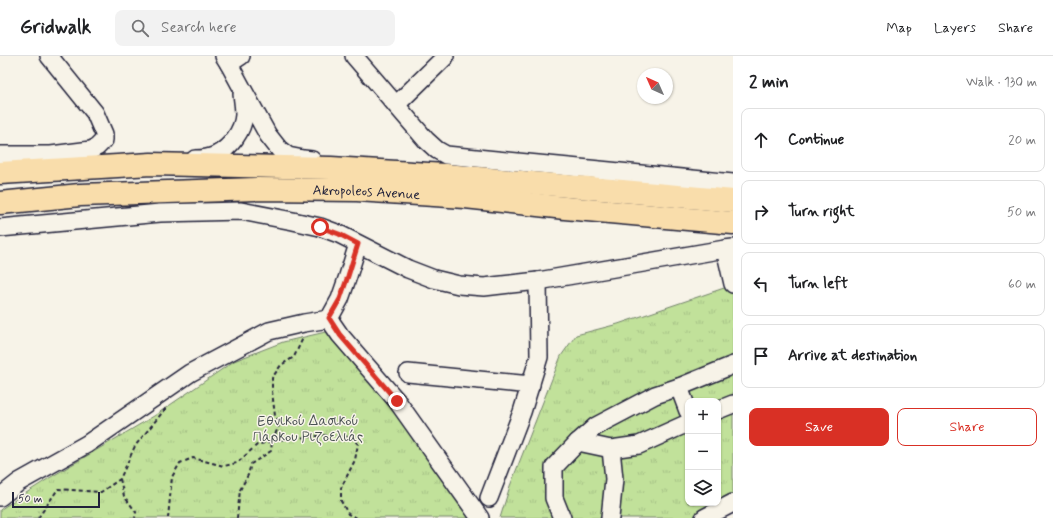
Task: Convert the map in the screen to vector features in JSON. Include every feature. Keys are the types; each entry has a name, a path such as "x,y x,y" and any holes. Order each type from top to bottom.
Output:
{"highway":[{"name":"Akropoleos Avenue","path":"0,173 151,164 331,168 445,176 733,201"},
{"name":"Akropoleos Avenue","path":"0,203 80,195 256,189 357,190 466,197 565,208 733,223"}],"street":[{"path":"0,155 51,154 91,150 98,148 104,140 104,134 95,113 49,56"},
{"path":"354,56 426,140 446,155 733,183"},
{"path":"396,105 445,57"},
{"path":"231,59 242,88 268,135 279,149 288,156 303,159 356,163 394,172"},
{"path":"151,164 216,155 225,148 234,140 244,116 242,88"},
{"path":"0,228 160,213 241,211 320,227 339,234 408,269 434,279 459,285 484,287 538,281 729,248 733,284"},
{"path":"0,497 19,482 88,444 190,373 269,331 329,318 340,299 358,244"},
{"path":"489,498 522,412 539,357 538,281"},
{"path":"329,318 340,335 397,401 480,518"},
{"path":"562,518 554,498 554,467 578,442 596,426 655,395 733,365"},
{"path":"408,373 531,385"},
{"path":"679,387 685,403"},
{"path":"721,409 733,404"},
{"path":"578,442 611,449 639,445 685,424"},
{"path":"610,518 614,479 611,449"},
{"path":"704,518 733,503"}],"path":[{"path":"237,518 240,490 248,475 251,464 271,451 272,442 280,423 276,416 272,391 272,378 281,365 294,357 302,337 310,336"},
{"path":"38,518 58,489 101,492 120,479 134,446 168,406"},
{"path":"168,518 172,477 180,463 193,458 224,466 237,463 257,445 328,435 351,437 358,444 355,460 341,488 341,501 348,514 358,518"},
{"path":"120,479 124,496 136,512 134,518"}],"green space":[{"path":"733,285 733,498 721,504 721,398 685,398 685,506 717,506 693,518 500,518 510,486 561,356 576,335 618,324"},
{"name":"Εθνικού Δασικού Πάρκου Ριζοελιάς","path":"334,330 490,518 0,518 1,509 51,477 154,416 234,361 283,342"}],"route":[{"path":"320,227 339,234 358,244 340,299 329,318 340,335 397,401"}]}
